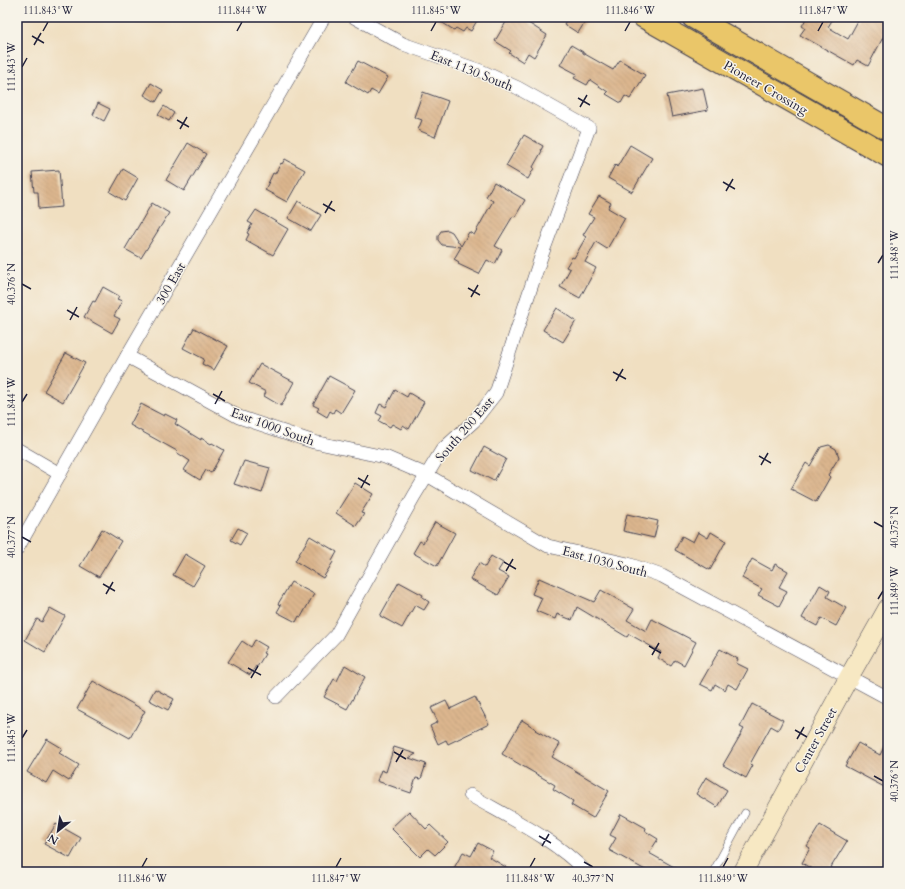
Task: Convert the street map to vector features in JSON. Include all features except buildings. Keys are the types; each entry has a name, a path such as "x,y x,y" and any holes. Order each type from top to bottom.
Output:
{"highway":[{"name":"Pioneer Crossing","path":"644,17 888,156"},
{"name":"Pioneer Crossing","path":"693,17 888,129"}],"street":[{"name":"300 East","path":"17,549 324,17"},
{"name":"East 1130 South","path":"354,17 403,44 481,71 518,88 588,128"},
{"name":"South 200 East","path":"276,697 336,635 426,475 442,450 474,421 496,393 541,257 588,128"},
{"name":"East 1000 South","path":"127,356 239,417 314,442 385,457 426,475"},
{"path":"17,449 60,474"},
{"name":"East 1030 South","path":"426,475 548,546 628,564 662,576 888,698"},
{"name":"Center Street","path":"743,872 888,608"},
{"path":"470,795 547,840 577,862 586,872"}],"lane":[{"path":"713,872 745,813"}]}
